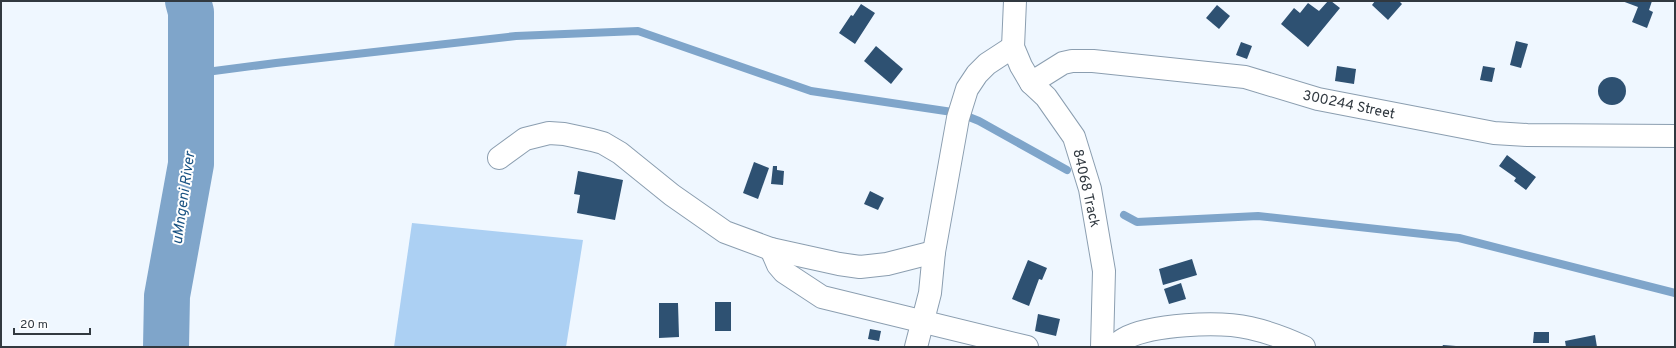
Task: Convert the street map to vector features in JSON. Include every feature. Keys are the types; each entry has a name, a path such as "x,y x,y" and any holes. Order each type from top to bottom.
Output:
{"street":[{"name":"84068 Track","path":"1015,1 1013,47 1031,83 1046,97 1074,137 1090,189 1104,271 1102,347"},
{"path":"916,347 930,293 934,252 958,118 967,89 977,74 987,64 1013,47"},
{"name":"300244 Street","path":"1031,83 1063,63 1072,61 1093,61 1244,77 1318,99 1494,133 1527,135 1675,136"},
{"path":"498,158 526,139 549,133 564,134 592,140 603,143 620,154 725,232 771,249 839,264 860,266 887,264 934,252"},
{"path":"771,249 778,265 784,272 822,297 1027,347"},
{"path":"1114,347 1123,340 1141,332 1163,328 1207,324 1249,328 1288,339 1304,347"}],"shaded area":[{"path":"412,223 583,240 566,347 394,347"}],"building":[{"path":"1328,1 1331,1 1340,8 1308,47 1281,24 1294,8 1300,13 1308,3 1319,11"},
{"path":"1375,1 1399,1 1402,4 1388,20 1372,5"},
{"path":"1622,1 1652,1 1649,10 1653,12 1647,28 1632,22 1638,7"},
{"path":"861,4 875,13 855,44 839,33 851,15 853,16"},
{"path":"1217,5 1230,16 1219,29 1206,18"},
{"path":"1516,41 1528,44 1521,68 1510,65"},
{"path":"1241,42 1252,46 1247,59 1236,55"},
{"path":"876,46 903,69 891,84 864,61"},
{"path":"1337,66 1356,69 1354,84 1335,81"},
{"path":"1483,66 1495,68 1492,82 1480,80"},
{"path":"1612,77 1622,81 1626,91 1622,101 1612,105 1602,101 1598,91 1602,81"},
{"path":"1507,155 1536,177 1526,190 1514,181 1516,178 1499,166"},
{"path":"754,162 769,168 758,199 743,193"},
{"path":"773,166 777,166 777,170 784,171 783,185 771,184"},
{"path":"578,171 623,180 615,220 577,213 580,195 574,194"},
{"path":"870,191 884,198 878,210 864,204"},
{"path":"1192,259 1197,275 1163,285 1159,269"},
{"path":"1028,260 1047,268 1042,280 1039,279 1029,306 1012,299"},
{"path":"1181,283 1186,299 1169,304 1164,289"},
{"path":"715,302 731,302 731,331 715,331"},
{"path":"659,303 678,303 679,337 659,338"},
{"path":"1038,314 1060,319 1056,336 1035,331"},
{"path":"870,329 881,331 879,341 868,339"},
{"path":"1534,332 1549,332 1549,343 1533,343"},
{"path":"1595,335 1597,347 1566,347 1565,341"},
{"path":"1443,345 1456,346 1456,347 1442,347"}],"waterway":[{"name":"uMngeni River","path":"166,347 167,296 191,164 191,12 188,1"},
{"path":"191,74 516,36 638,31 811,91 959,113 979,121 1067,170"},
{"path":"1124,215 1137,222 1258,216 1459,238 1675,293"}]}
